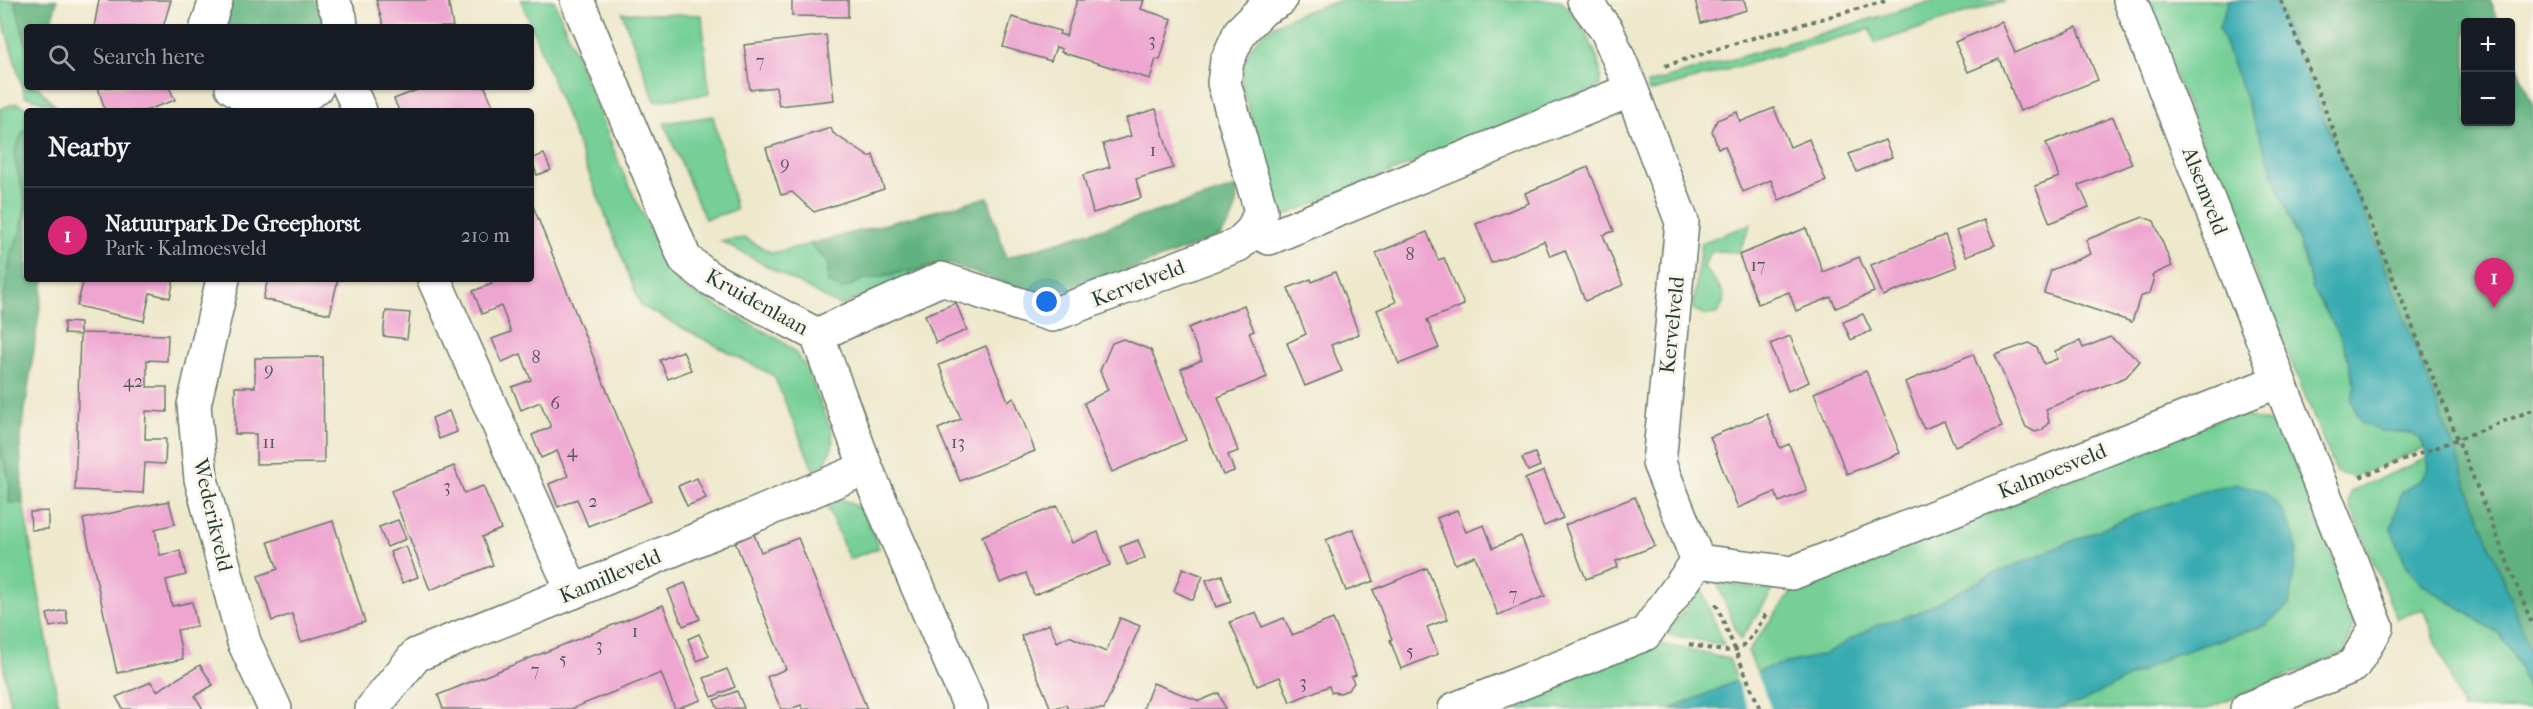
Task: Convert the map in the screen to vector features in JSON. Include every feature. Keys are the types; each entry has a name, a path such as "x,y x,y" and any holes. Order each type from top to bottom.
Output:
{"street":[{"path":"208,24 216,0"},
{"path":"332,0 341,24"},
{"name":"Kruidenlaan","path":"577,0 685,260 708,278 817,334 866,468 971,709"},
{"path":"1280,0 1263,9 1240,32 1227,61 1224,83 1261,211 1253,230 1269,238 1629,84"},
{"name":"Kervelveld","path":"1584,0 1607,31 1682,222 1659,463 1698,561"},
{"name":"Alsemveld","path":"2130,0 2279,381"},
{"path":"236,90 264,107 287,102 313,90"},
{"path":"350,90 359,108"},
{"name":"Kervelveld","path":"817,334 941,279 1052,315 1238,245 1253,230"},
{"name":"Wederikveld","path":"223,282 194,405 201,479 244,642 275,709"},
{"path":"435,282 573,592"},
{"path":"2247,709 2353,666 2377,627 2279,381"},
{"name":"Kalmoesveld","path":"1698,561 1792,573 2279,381"},
{"name":"Kamilleveld","path":"372,709 416,656 866,468"},
{"path":"1455,709 1644,634 1698,561"}],"path":[{"path":"1629,84 1739,42 1889,0"},
{"path":"2281,0 2533,626"},
{"path":"2324,491 2533,410"},
{"path":"1698,561 1760,709"},
{"path":"1644,634 1723,652 1737,651 1748,644 1792,573"}],"green space":[{"path":"0,0 15,0 24,37 24,90 41,90 55,106 25,96 0,11"},
{"path":"15,0 57,0 51,24 24,24 24,37"},
{"path":"216,0 332,0 340,24 208,24"},
{"path":"521,0 554,0 623,173 668,268 682,287 778,339 793,350 806,367 832,432 833,445 824,465 814,471 774,376 641,306 534,33 534,24 530,24"},
{"path":"1343,0 1560,0 1575,17 1595,52 1599,65 1599,87 1279,218 1242,86 1244,66 1250,49 1260,36 1274,26 1307,11"},
{"path":"1936,0 2006,0 1875,43 1870,29 1649,92 1647,84"},
{"path":"2147,0 2229,0 2219,27 2300,245 2313,289 2343,341 2355,386 2381,431 2412,435 2422,442 2425,448 2352,477 2336,472 2145,2"},
{"path":"2274,0 2489,0 2496,18 2461,18 2461,126 2515,126 2515,62 2533,106 2533,660 2372,233"},
{"path":"622,13 702,15 709,94 655,101"},
{"path":"16,103 27,108 24,108 24,132 14,155 24,197 24,215 20,234 11,253 0,324 2,197 0,109"},
{"path":"713,116 736,210 705,219 664,123"},
{"path":"24,132 24,197 14,155"},
{"path":"1237,187 1234,213 1220,236 1075,290 1033,292 948,264 864,279 843,289 828,283 828,262 810,244 988,197 1006,258"},
{"path":"24,215 24,282 44,282 20,444 23,503 9,503 10,483 0,446 0,324 11,253 20,234"},
{"path":"1751,224 1739,252 1715,251 1709,254 1704,267 1721,290 1724,301 1721,307 1716,314 1705,315 1693,309 1701,243"},
{"path":"745,238 772,253 810,244 828,263 843,289 864,279 932,267 840,306 721,241"},
{"path":"2234,413 2279,425 2356,617 2344,652 2339,655 2207,709 2055,709 2198,627 2224,639 2265,625 2093,533 1989,576 1917,613 1885,623 1763,688 1748,651 1792,591"},
{"path":"0,446 10,483 9,502 23,503 59,709 11,709 0,646"},
{"path":"2427,458 2429,467 2422,479 2402,492 2391,529 2406,564 2420,583 2501,635 2519,665 2533,709 2463,709 2423,609 2397,619 2348,501 2351,491"},
{"path":"843,500 857,507 862,513 879,548 849,559 826,503"},
{"path":"1717,583 1773,590 1740,640"},
{"path":"1701,589 1724,645 1666,634"},
{"path":"1656,643 1729,659 1737,680 1692,709 1496,709"}],"water":[{"path":"2229,0 2274,0 2372,233 2533,659 2533,707 2519,665 2501,635 2420,583 2406,564 2391,529 2402,492 2422,479 2429,467 2422,441 2411,432 2381,431 2361,423 2351,401 2355,386 2343,341 2313,289 2300,245 2219,27"},
{"path":"2238,484 2264,491 2281,509 2294,535 2297,553 2289,605 2265,625 2170,656 2079,703 2055,709 1671,709 1769,667 1823,655 1875,626 1917,613 1989,576 2135,515 2209,489"}],"pier":[{"path":"1755,669 1771,709 1748,709 1735,677"}],"building":[{"path":"99,0 171,0 164,24 95,24"},
{"path":"376,0 448,0 452,24 383,24"},
{"path":"792,0 848,0 848,17 792,16"},
{"path":"1077,0 1144,0 1141,9 1172,19 1160,60 1156,59 1150,79 1061,52 1062,49 1056,47 1051,61 1003,47 1012,17 1060,31 1059,34 1066,36"},
{"path":"1695,0 1744,0 1747,10 1701,23"},
{"path":"2002,22 2015,53 2077,27 2098,80 2020,111 1999,59 1968,72 1955,42"},
{"path":"826,35 834,100 779,106 776,87 750,90 744,45"},
{"path":"99,90 170,90 175,100 152,108 104,108"},
{"path":"417,90 486,90 494,108 398,108 394,99"},
{"path":"1774,108 1790,147 1809,139 1826,181 1779,200 1771,180 1743,192 1725,146 1718,148 1712,131 1717,120 1737,112 1740,122"},
{"path":"1156,109 1173,168 1136,179 1141,198 1093,213 1083,175 1110,167 1103,144 1131,136 1126,118"},
{"path":"2113,117 2132,164 2079,185 2089,207 2050,223 2035,186 2059,177 2046,143"},
{"path":"831,128 833,133 869,157 873,155 884,189 814,212 792,192 781,195 766,148"},
{"path":"1885,140 1892,157 1857,172 1849,154"},
{"path":"544,154 551,170 537,175 534,158"},
{"path":"1588,167 1614,231 1603,235 1623,285 1585,301 1565,250 1550,256 1544,241 1491,263 1476,224 1529,203 1525,193"},
{"path":"534,208 651,501 588,526 577,499 558,507 549,484 568,476 557,451 541,458 532,435 551,427 540,402 521,410 512,387 531,380 521,354 502,362 492,339 511,332 501,306 482,314 473,291 492,284 491,282 534,282"},
{"path":"2143,217 2154,221 2172,266 2152,275 2154,281 2150,293 2140,297 2132,322 2044,293 2051,270 2091,254 2086,240"},
{"path":"1984,220 1995,245 1966,256 1956,231"},
{"path":"1806,228 1823,272 1859,257 1874,292 1836,308 1831,297 1796,311 1789,292 1758,304 1739,255"},
{"path":"1427,232 1438,260 1444,258 1464,305 1427,320 1439,348 1399,364 1377,310 1396,302 1376,253"},
{"path":"1945,235 1957,267 1883,296 1871,265"},
{"path":"1335,272 1359,334 1331,345 1342,371 1305,386 1287,343 1306,334 1288,288 1311,279 1312,282"},
{"path":"83,282 173,282 170,298 150,293 144,321 77,306"},
{"path":"267,282 337,282 330,314 263,299"},
{"path":"956,303 967,330 936,343 925,315"},
{"path":"1244,305 1254,331 1249,333 1267,377 1218,397 1238,451 1228,455 1234,471 1223,475 1181,369 1202,360 1188,328"},
{"path":"386,311 410,313 407,339 383,336"},
{"path":"1863,314 1871,331 1851,340 1843,322"},
{"path":"64,322 80,323 80,333 168,335 167,361 147,360 147,387 167,387 167,412 146,411 145,439 166,439 165,464 145,463 143,493 75,490 80,335 64,334"},
{"path":"1790,336 1809,382 1788,391 1770,344"},
{"path":"2110,337 2140,361 2126,377 2046,409 2049,422 2042,430 2035,432 2026,427 1995,355 2029,343 2037,348 2044,364 2057,359 2055,351 2080,341 2083,348"},
{"path":"1123,339 1151,350 1186,440 1112,472 1084,403 1108,390 1100,371 1112,343"},
{"path":"986,346 1008,401 1014,398 1035,451 960,481 938,429 961,419 939,365"},
{"path":"683,351 691,370 668,379 660,360"},
{"path":"1973,354 2002,427 1955,446 1944,421 1924,429 1905,382"},
{"path":"323,357 324,463 256,464 256,434 235,434 235,387 255,387 255,358"},
{"path":"1866,371 1900,453 1847,474 1814,393"},
{"path":"449,411 457,432 439,439 432,418"},
{"path":"1767,414 1780,448 1789,444 1807,491 1779,502 1775,492 1738,508 1710,437"},
{"path":"1535,453 1540,466 1528,471 1522,458"},
{"path":"454,466 464,493 483,486 501,529 482,537 493,565 430,590 391,491"},
{"path":"1544,471 1563,518 1544,526 1525,479"},
{"path":"697,478 706,498 687,506 678,486"},
{"path":"1635,497 1655,546 1616,561 1618,567 1586,579 1565,525"},
{"path":"169,501 175,524 155,529 160,555 180,551 186,575 166,580 172,606 192,602 197,626 177,630 183,659 117,673 83,519"},
{"path":"1057,506 1072,543 1098,532 1110,565 1034,595 1026,573 1000,583 982,536"},
{"path":"1457,510 1466,532 1484,525 1493,548 1521,536 1545,596 1498,615 1475,556 1455,564 1437,518"},
{"path":"48,511 48,529 31,530 30,512"},
{"path":"398,520 406,539 387,547 379,527"},
{"path":"333,521 365,622 301,642 292,614 272,621 258,576 278,569 268,542"},
{"path":"1353,529 1374,581 1346,591 1326,540"},
{"path":"753,532 761,552 798,538 867,709 803,709 801,705 791,709 781,709 767,677 786,669 734,539"},
{"path":"1138,540 1145,558 1127,565 1120,547"},
{"path":"406,546 418,577 402,583 390,552"},
{"path":"1183,568 1203,576 1193,600 1174,591"},
{"path":"1427,568 1448,619 1427,627 1438,654 1401,669 1373,590"},
{"path":"1222,575 1231,602 1216,607 1206,580"},
{"path":"685,583 700,619 683,626 668,590"},
{"path":"663,605 701,700 675,709 661,673 571,709 443,709 438,695"},
{"path":"66,610 68,624 50,627 47,614"},
{"path":"1256,612 1262,627 1284,618 1292,635 1333,619 1356,675 1351,677 1354,683 1348,690 1340,693 1331,692 1329,686 1290,702 1280,677 1257,686 1230,622"},
{"path":"1120,618 1140,626 1104,709 1068,709 1066,705 1051,709 1021,636 1049,624 1057,642 1069,636 1106,652"},
{"path":"699,634 709,656 697,661 688,639"},
{"path":"200,665 213,685 195,696 203,709 123,709 116,697 151,682 157,691"},
{"path":"727,669 735,687 712,697 704,678"},
{"path":"1153,683 1199,701 1219,693 1225,709 1143,709"},
{"path":"737,691 744,708 718,709 714,700"}],"place":[{"name":"Natuurpark De Greephorst","path":"2494,308"}]}
